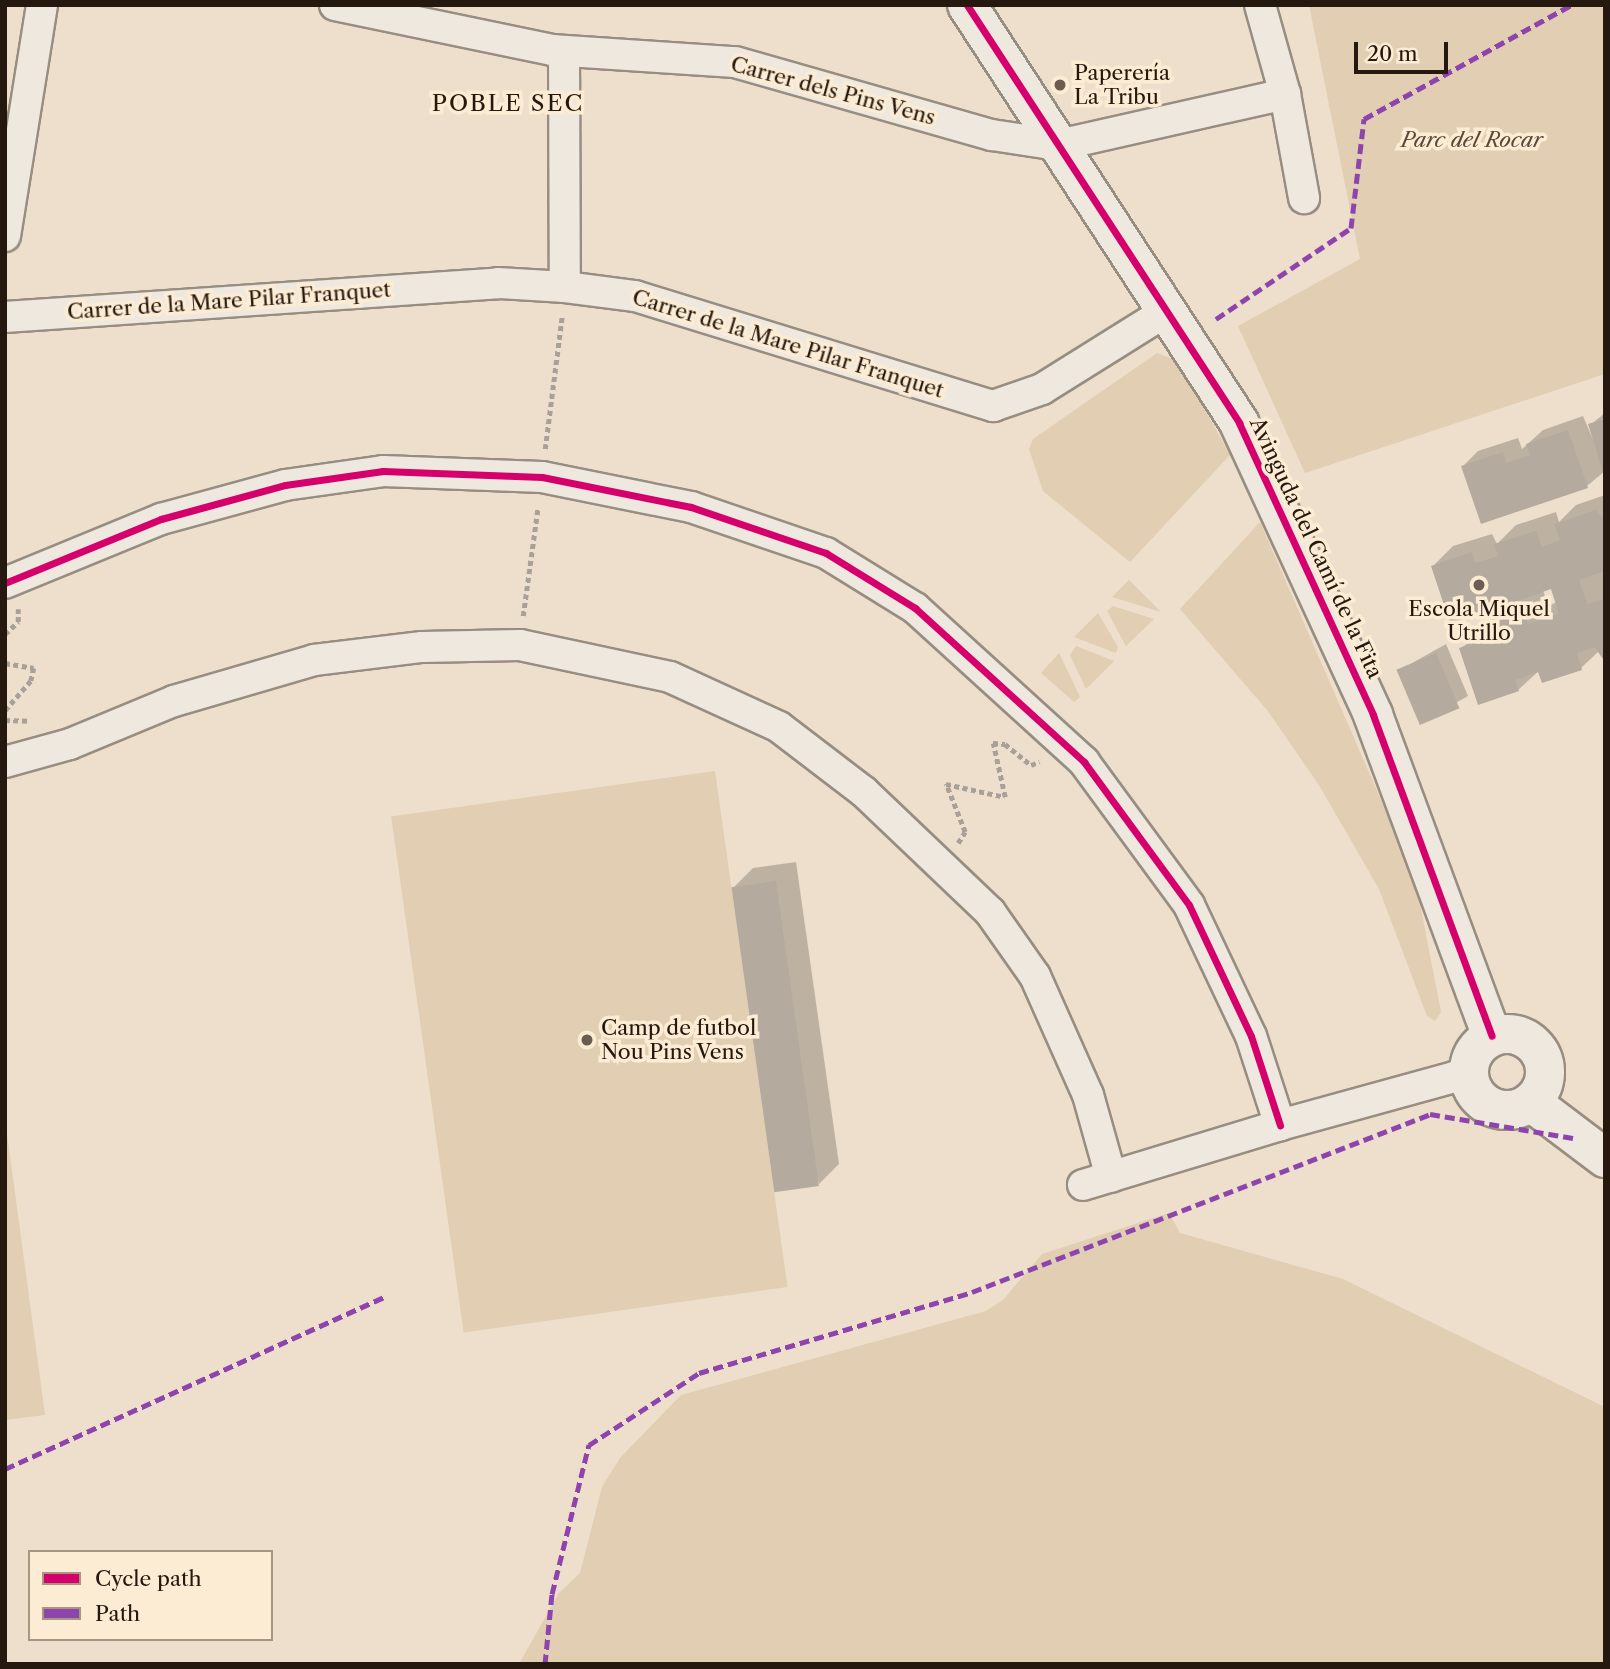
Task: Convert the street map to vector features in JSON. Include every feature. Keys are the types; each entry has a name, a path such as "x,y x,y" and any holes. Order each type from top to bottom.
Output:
{"street":[{"path":"5,236 42,5"},
{"name":"Carrer dels Pins Vens","path":"335,5 564,51 735,62 992,135 1059,145 1285,94"},
{"name":"Avinguda del Camí de la Fita","path":"967,5 1240,423 1373,715 1492,1036"},
{"path":"1260,5 1285,94 1304,198"},
{"path":"564,51 565,287"},
{"name":"Carrer de la Mare Pilar Franquet","path":"5,317 498,283 565,287 635,296 993,406 1042,389 1167,311"},
{"path":"5,583 161,519 285,485 383,471 542,477 691,507 826,553 915,608 1060,739 1189,905 1251,1036 1280,1125"},
{"path":"5,762 70,744 174,701 314,660 422,647 520,645 670,677 779,727 940,861 990,912 1035,976 1088,1095 1097,1181 1280,1125 1454,1077 1468,1079"},
{"path":"1492,1036 1525,1038 1542,1057 1541,1089 1531,1102 1499,1110 1480,1100 1468,1079 1474,1051 1492,1036"},
{"path":"1531,1102 1605,1157"}],"path":[{"path":"520,645 565,287"},
{"path":"5,663 34,668 31,681 5,711"},
{"path":"940,861 965,832 946,784 1005,797 993,743 1005,744 1031,765 1060,739"}],"green space":[{"name":"Parc del Rocar","path":"1309,5 1605,5 1605,374 1305,473 1238,326 1360,259"},
{"path":"1157,353 1178,361 1230,455 1130,562 1043,491 1029,449 1033,439"},
{"path":"1260,522 1415,878 1441,1012 1435,1021 1427,1016 1379,889 1319,785 1267,710 1180,609"},
{"path":"1129,580 1161,612 1112,597"},
{"path":"1113,606 1154,619 1126,646 1107,611"},
{"path":"1098,613 1118,647 1116,653 1074,637"},
{"path":"1076,646 1114,661 1086,689 1070,655"},
{"path":"1059,653 1080,697 1074,702 1041,673"},
{"name":"Camp de futbol Nou Pins Vens","path":"715,771 788,1287 464,1332 391,817"},
{"path":"5,1119 45,1415 5,1420"},
{"path":"1169,1213 1180,1233 1343,1279 1605,1407 1605,1664 519,1664 559,1593 580,1573 602,1487 620,1458 681,1395 986,1311 1003,1300 1042,1254"}],"building":[{"path":"1605,419 1605,475 1604,475 1588,424"},
{"path":"1568,430 1588,488 1481,524 1461,466 1503,452 1506,463 1530,455 1526,444"},
{"path":"1596,510 1605,520 1605,571 1579,580 1587,604 1605,599 1605,662 1595,647 1577,653 1582,670 1542,683 1538,672 1515,680 1519,691 1478,705 1459,648 1496,636 1487,611 1450,623 1431,566 1472,552 1475,563 1498,556 1494,544 1536,531 1542,547 1560,540 1554,524","holes":["1551,589 1559,614 1528,624 1520,600"]},
{"path":"1436,653 1459,708 1420,725 1396,670"},
{"path":"776,881 819,1186 774,1192 731,887"}],"marked path":[{"path":"1216,319 1351,228 1364,119 1571,5"},
{"path":"545,1664 552,1594 589,1445 699,1373 972,1292 1430,1114 1573,1138"},
{"path":"5,1469 384,1297"}],"cycle path":[{"path":"967,5 1239,423 1373,715 1492,1036"},
{"path":"5,583 161,519 285,485 383,471 542,477 691,507 826,553 915,608 1084,762 1189,905 1251,1036 1280,1125"}],"place":[{"name":"Paperería La Tribu","path":"1060,85"},
{"name":"Escola Miquel Utrillo","path":"1479,585"},
{"name":"Camp de futbol Nou Pins Vens","path":"587,1040"}],"district":[{"name":"POBLE SEC","path":"508,103"}]}
